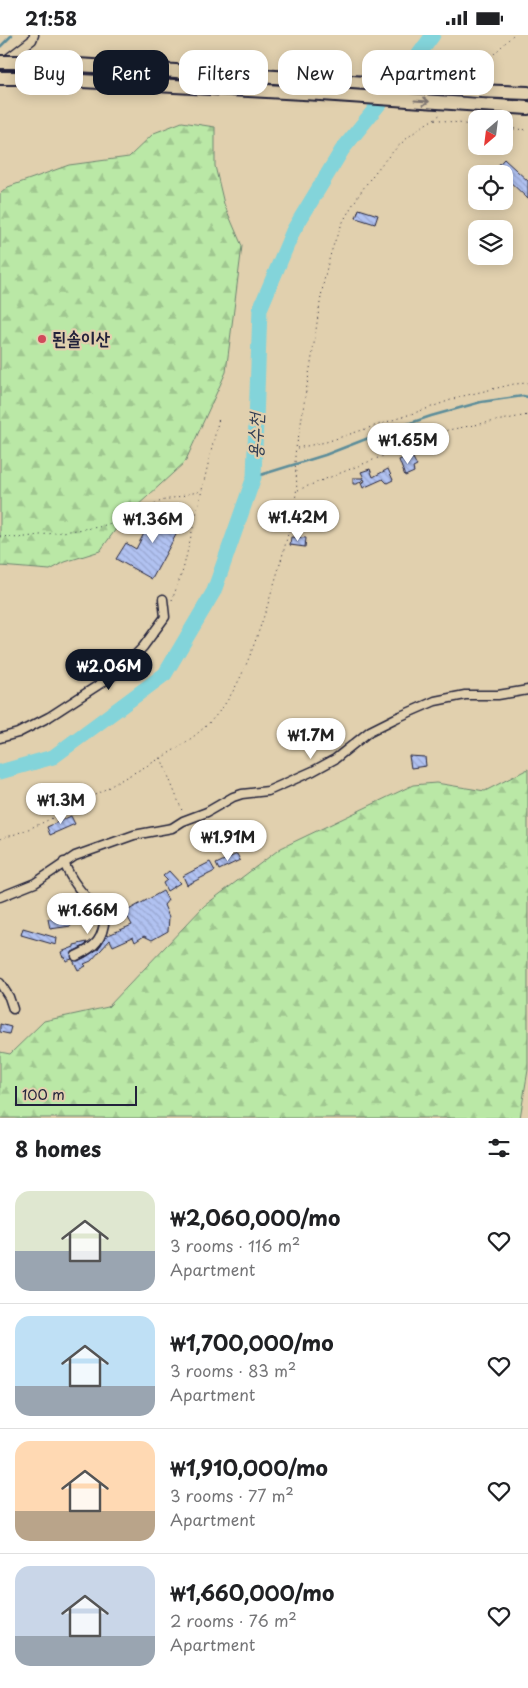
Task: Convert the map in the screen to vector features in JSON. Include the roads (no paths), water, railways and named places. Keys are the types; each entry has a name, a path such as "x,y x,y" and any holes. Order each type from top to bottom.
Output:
{"highway":[{"path":"0,63 473,86 528,93"},
{"path":"0,78 321,94 528,108"}],"street":[{"path":"0,63 32,40 34,35"},
{"path":"0,738 18,733 48,717 120,671 143,647 165,617 163,599"},
{"path":"0,897 35,883 75,856 134,835 172,828 207,812 233,797 268,791 326,766 370,731 436,701 450,697 498,695 528,691"},
{"path":"64,862 67,872 76,886 105,917 104,932 98,941 91,950 76,956"},
{"path":"0,983 10,997 13,1009"}],"waterway":[{"path":"0,47 12,35"},
{"name":"용수천","path":"0,772 53,757 165,674 214,591 254,477 260,309 293,231 342,150 433,35"},
{"path":"254,477 325,455 431,416 481,402 523,396 528,397"}],"place":[{"name":"된솔이산","path":"42,339"}]}
